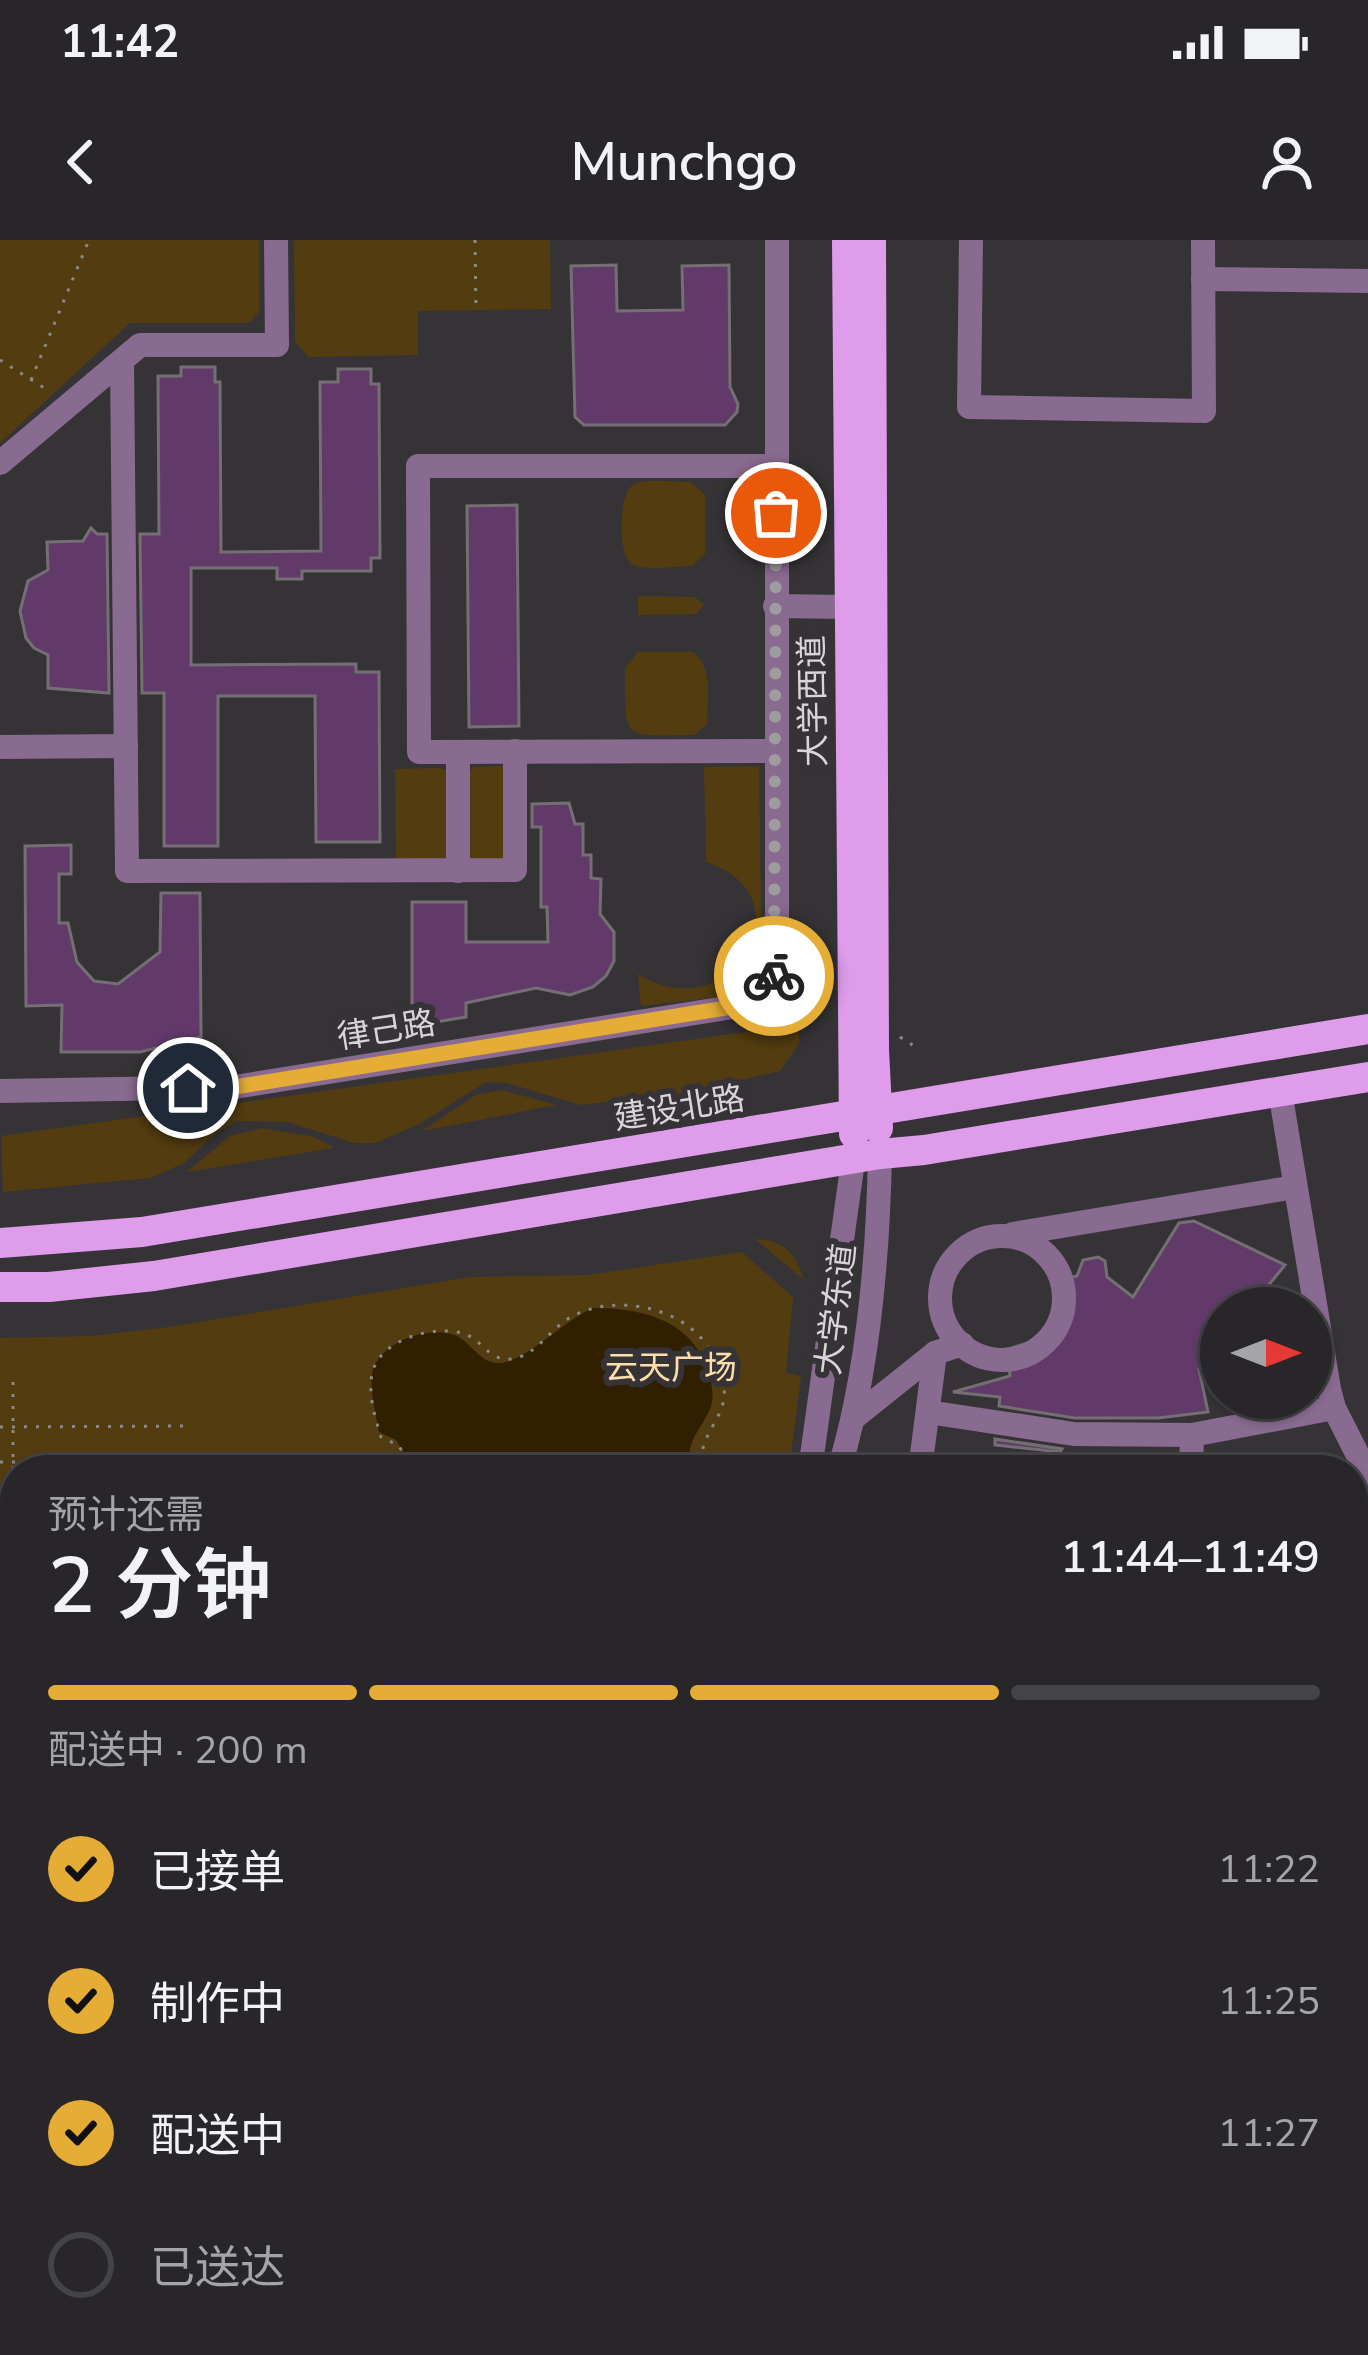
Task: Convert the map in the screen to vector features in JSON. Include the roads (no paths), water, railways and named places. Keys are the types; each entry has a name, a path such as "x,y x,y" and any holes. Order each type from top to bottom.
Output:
{"main road":[{"name":"大学西道","path":"847,240 847,607 866,1157"},
{"name":"大学西道","path":"866,1112 874,1050 871,240"},
{"name":"建设北路","path":"0,1243 142,1232 1368,1029"},
{"path":"0,1287 154,1276 1368,1077"}],"street":[{"path":"0,463 140,345 277,345 275,240"},
{"path":"776,466 418,466 419,752 775,751 777,240"},
{"path":"971,240 969,407 1204,410 1203,240"},
{"path":"1203,280 1368,280"},
{"path":"122,361 127,871 515,870 515,751"},
{"path":"775,606 847,607"},
{"path":"0,747 126,746"},
{"name":"律己路","path":"0,1091 235,1087 757,1003 772,986 777,966 775,751"},
{"path":"458,752 458,872"},
{"path":"1280,1091 1334,1408 1358,1455"},
{"name":"大学东道","path":"844,1455 855,1417 879,1217 866,1157"},
{"name":"大学东道","path":"813,1455 866,1157"},
{"path":"1011,1234 1047,1254 1064,1292 1063,1313 1055,1333 1041,1348 1002,1362 981,1358 950,1334 940,1300 950,1265 977,1242 1011,1234 1295,1187"},
{"path":"855,1417 935,1353 962,1344"},
{"path":"922,1455 935,1353"},
{"path":"928,1412 1074,1434 1192,1436 1334,1408"},
{"path":"1191,1455 1192,1436"}],"park label":[{"name":"云天广场","path":"671,1367"}]}
